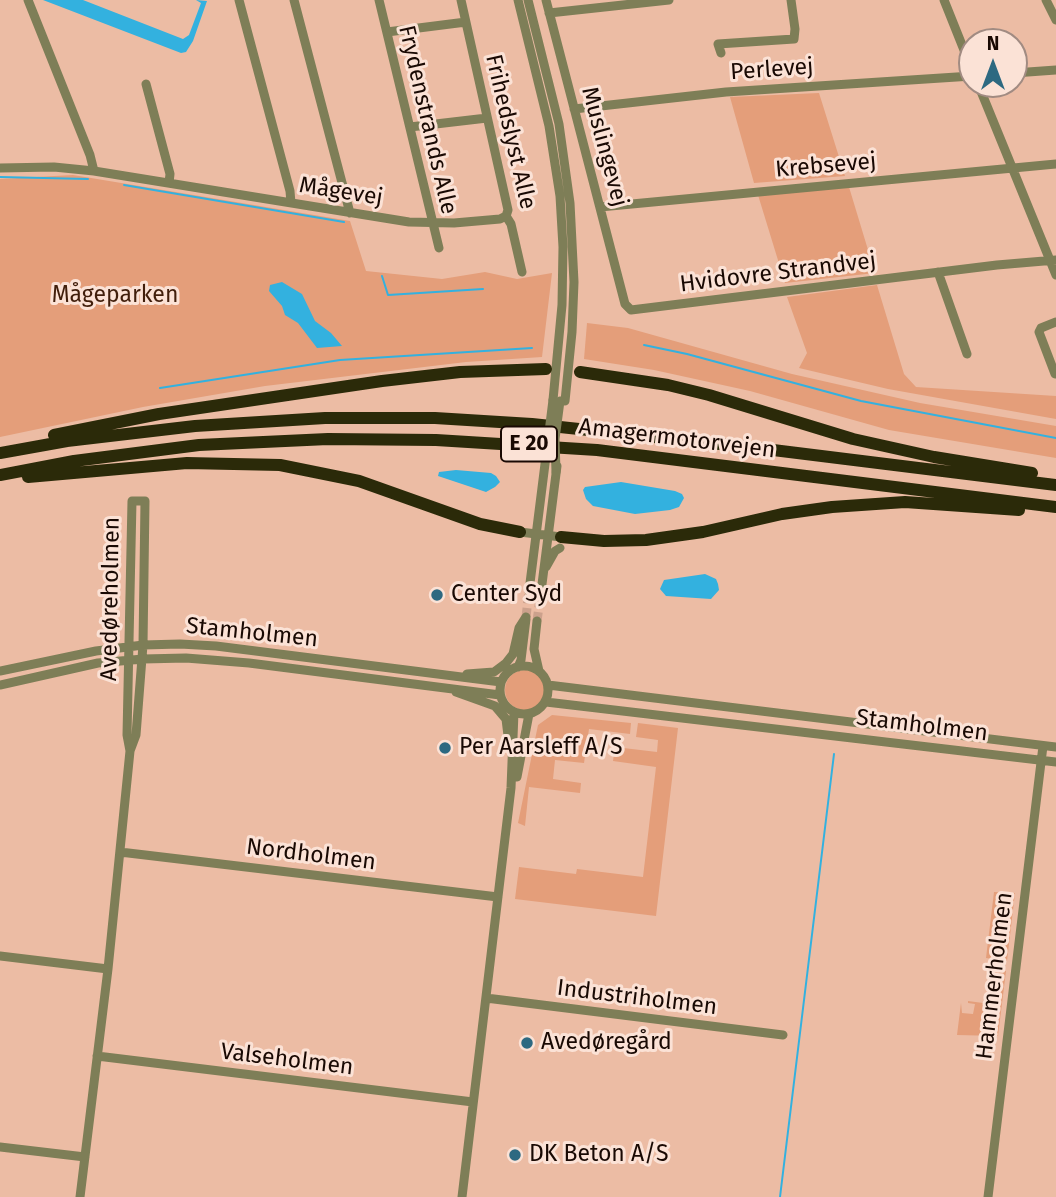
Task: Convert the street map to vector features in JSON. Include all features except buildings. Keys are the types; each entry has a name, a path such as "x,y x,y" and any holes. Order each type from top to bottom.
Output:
{"highway":[{"path":"0,447 159,414 258,398 460,372 553,371"},
{"path":"574,372 654,382 709,395 828,432 920,454 1056,478"},
{"name":"Amagermotorvejen","path":"0,453 67,441 195,426 325,418 435,418 532,424 757,448 1056,485"},
{"name":"Amagermotorvejen","path":"0,475 74,461 199,445 328,439 436,440 597,450 1056,507"},
{"path":"0,481 110,468 187,463 280,465 359,481 480,524 520,532"},
{"path":"555,537 604,541 646,540 703,532 819,508 905,502 1056,514"}],"street":[{"path":"28,0 94,171"},
{"path":"239,0 291,203"},
{"path":"294,0 350,213"},
{"name":"Frydenstrands Alle","path":"379,0 439,248"},
{"name":"Frihedslyst Alle","path":"461,0 508,211 506,216 511,224 522,272"},
{"path":"518,0 549,126 560,196 563,281 553,371 559,400 550,472 536,534 529,591"},
{"path":"528,0 559,124 570,203 574,282 574,372 559,400 547,448 555,551 544,572"},
{"name":"Muslingevej","path":"545,0 625,304"},
{"path":"549,13 669,0"},
{"path":"721,53 718,44 793,38 795,29 791,0"},
{"path":"944,0 958,35"},
{"path":"1046,0 1056,20"},
{"path":"387,32 466,22"},
{"path":"1028,72 1056,70"},
{"name":"Perlevej","path":"574,109 726,92 958,77"},
{"path":"146,83 170,174 169,183"},
{"path":"984,98 1053,260 1056,275"},
{"path":"410,127 487,118"},
{"name":"Krebsevej","path":"600,207 1056,164"},
{"name":"Mågevej","path":"0,168 54,167 94,171 432,224 500,219 506,216"},
{"name":"Hvidovre Strandvej","path":"625,304 631,310 664,307 1053,260"},
{"path":"938,272 967,354"},
{"path":"1055,374 1039,332 1041,328 1056,322"},
{"path":"553,371 574,372"},
{"name":"Avedøreholmen","path":"80,1197 108,969 130,751 136,735 144,645 145,501 132,501 127,735 130,751"},
{"path":"520,532 555,537"},
{"path":"541,592 555,537"},
{"path":"448,674 494,672 513,654 519,628 526,618 522,660 518,667 506,674 501,682 500,695 507,707 514,712 529,714 537,711 546,702 548,685 539,671 534,649 537,621"},
{"name":"Stamholmen","path":"0,671 65,656 130,646 216,646 501,682"},
{"name":"Stamholmen","path":"0,685 65,669 130,660 214,659 500,695"},
{"path":"518,667 532,667 539,671"},
{"name":"Stamholmen","path":"548,685 1056,747"},
{"path":"444,687 488,702 506,719 511,784"},
{"name":"Stamholmen","path":"546,702 1056,762"},
{"path":"462,1197 511,784 514,712"},
{"path":"511,784 516,780 529,714"},
{"path":"798,730 800,716"},
{"path":"1041,760 1042,746"},
{"name":"Hammerholmen","path":"988,1197 1041,760"},
{"name":"Nordholmen","path":"120,852 498,897"},
{"path":"0,956 108,969"},
{"name":"Industriholmen","path":"486,998 783,1035"},
{"name":"Valseholmen","path":"97,1056 473,1102"},
{"path":"0,1147 85,1157"}],"green space":[{"path":"819,93 845,176 754,183 730,97"},
{"name":"Mågeparken","path":"73,175 350,221 366,271 442,279 485,272 517,279 552,273 542,357 466,362 265,386 143,407 0,437 0,179"},
{"path":"849,187 875,273 785,283 758,195"},
{"path":"877,285 904,374 916,387 1056,396 1056,419 888,389 799,368 807,353 787,297"},
{"path":"587,323 628,328 792,374 920,403 1056,426 1056,458 889,430 750,391 654,370 584,359"},
{"path":"525,670 539,676 545,690 539,704 525,710 511,704 505,690 511,676"},
{"path":"552,715 631,723 630,734 589,729 584,763 555,760 553,779 581,783 580,793 529,787 525,826 518,823 538,725"},
{"path":"638,723 678,728 656,916 515,899 519,867 576,874 577,869 643,877 656,767 613,761 615,747 657,752 658,740 636,737"},
{"path":"994,892 1015,893 1007,961 986,958"},
{"path":"1000,970 1006,971 998,1036 957,1035 961,1003 962,1013 973,1014 975,1004 968,1001 998,1005 1002,975 998,974"}],"water":[{"path":"43,0 83,0 183,39 189,35 201,3 196,0 207,1 193,41 186,52 181,53"},
{"path":"282,282 302,294 315,321 342,346 317,348 298,323 285,315 282,306 269,291 270,285"},
{"path":"456,470 491,473 500,482 486,492 438,476 439,472"},
{"path":"621,482 675,491 684,498 679,507 670,510 635,514 593,506 586,499 583,490 585,487"},
{"path":"705,574 716,579 718,584 719,590 711,599 666,596 660,589 664,580"}],"waterway":[{"path":"0,177 88,179"},
{"path":"124,185 344,222"},
{"path":"382,276 388,295 483,289"},
{"path":"644,345 861,401 1056,438"},
{"path":"160,388 340,360 532,348"},
{"path":"780,1197 834,754"}],"tunnel":[{"path":"526,617 529,591"},
{"path":"537,621 541,592"}],"place":[{"name":"Center Syd","path":"437,595"},
{"name":"Per Aarsleff A/S","path":"445,748"},
{"name":"Avedøregård","path":"527,1043"},
{"name":"DK Beton A/S","path":"515,1155"}]}
